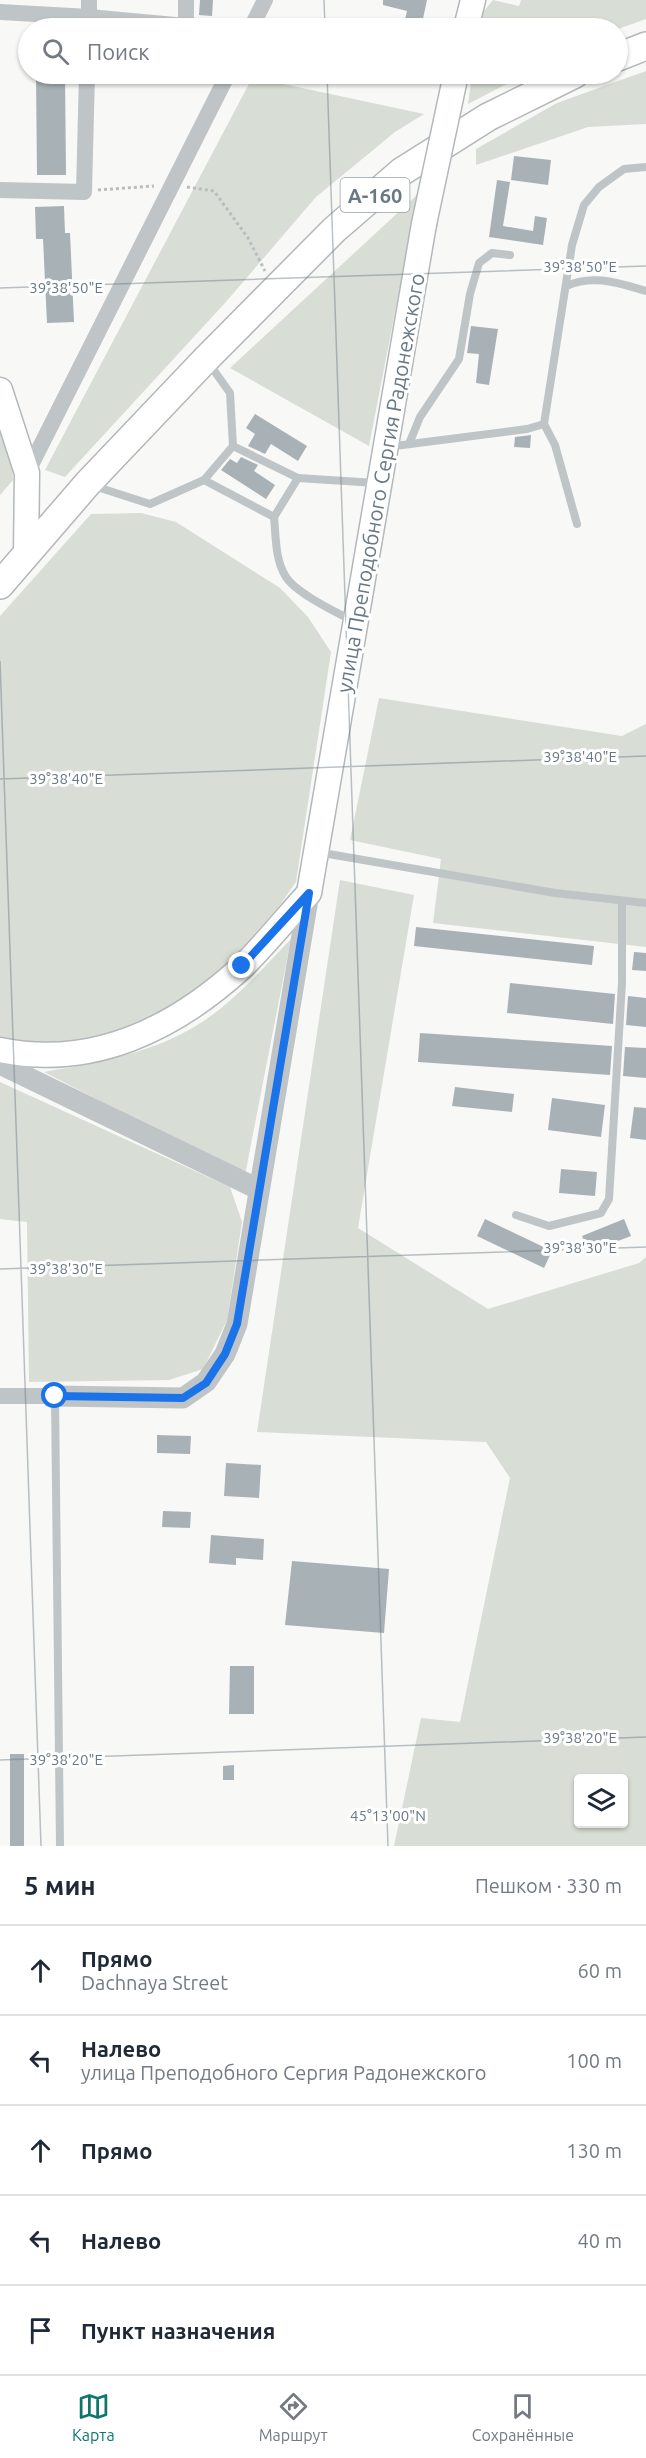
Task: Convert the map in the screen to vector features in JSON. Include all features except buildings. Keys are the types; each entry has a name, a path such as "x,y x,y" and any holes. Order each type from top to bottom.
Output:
{"highway":[{"path":"628,53 646,46"},
{"name":"А-160","path":"0,585 88,483 206,359 334,230 401,172 488,117 556,84"}],"main road":[{"path":"468,18 473,0"},
{"name":"улица Преподобного Сергия Радонежского","path":"309,893 380,484 397,446 424,224 454,84"},
{"path":"0,390 6,426 27,473 26,556"},
{"path":"0,1050 50,1056 112,1046 152,1031 200,1003 242,966 309,893"}],"street":[{"path":"89,0 89,18"},
{"path":"186,0 186,18"},
{"path":"256,18 265,0"},
{"path":"0,12 49,18"},
{"path":"0,189 84,192 87,84"},
{"path":"27,473 223,84"},
{"path":"0,1396 183,1398 206,1383 225,1354 237,1324 309,893"},
{"path":"0,1056 34,1079"},
{"path":"0,1064 258,1189"}],"lane":[{"path":"577,524 555,445 544,424 572,245 584,205 599,187 624,169 646,166"},
{"path":"397,446 420,417 459,359 470,294 479,263 492,253 510,255"},
{"path":"566,286 580,280 607,279 646,291"},
{"path":"88,483 150,504 204,480 232,446 230,393 206,359"},
{"path":"397,446 527,429 544,424"},
{"path":"232,446 298,478 380,484"},
{"path":"298,478 274,517 277,553 286,578 320,605 356,622"},
{"path":"204,480 274,517"},
{"path":"317,852 555,893 646,903"},
{"path":"516,1215 549,1226 601,1213 609,1199 622,983 622,900"},
{"path":"55,1396 60,1846"}],"path":[{"path":"84,192 172,184 214,191 248,238 275,289"}],"shaded area":[{"path":"493,0 519,6 521,0 646,0 646,19 628,25 628,18 480,18"},
{"path":"646,71 646,124 588,127 476,165 476,149 557,103 610,84 628,84 628,77"},
{"path":"249,84 283,84 424,114 395,132 316,197 225,303 65,477 45,470"},
{"path":"471,84 507,84 468,104"},
{"path":"418,194 369,446 230,368"},
{"path":"0,412 11,447 13,480 0,495"},
{"path":"141,513 176,522 280,588 308,617 331,652 296,882 259,935 182,1005 108,1037 34,1047 0,1040 0,616 91,514"},
{"path":"379,698 622,736 646,724 646,947 433,923 441,859 350,840"},
{"path":"340,880 414,895 358,1228 488,1309 639,1263 646,1257 646,1846 394,1846 421,1718 460,1722 510,1478 486,1442 257,1432"},
{"path":"291,939 245,1175 44,1072 136,1052 189,1030 231,1000"},
{"path":"0,1082 230,1187 242,1222 227,1320 203,1369 169,1380 29,1382 27,1222 0,1219"}],"route":[{"path":"55,1396 183,1398 206,1383 225,1354 237,1324 309,893 242,966"}]}
